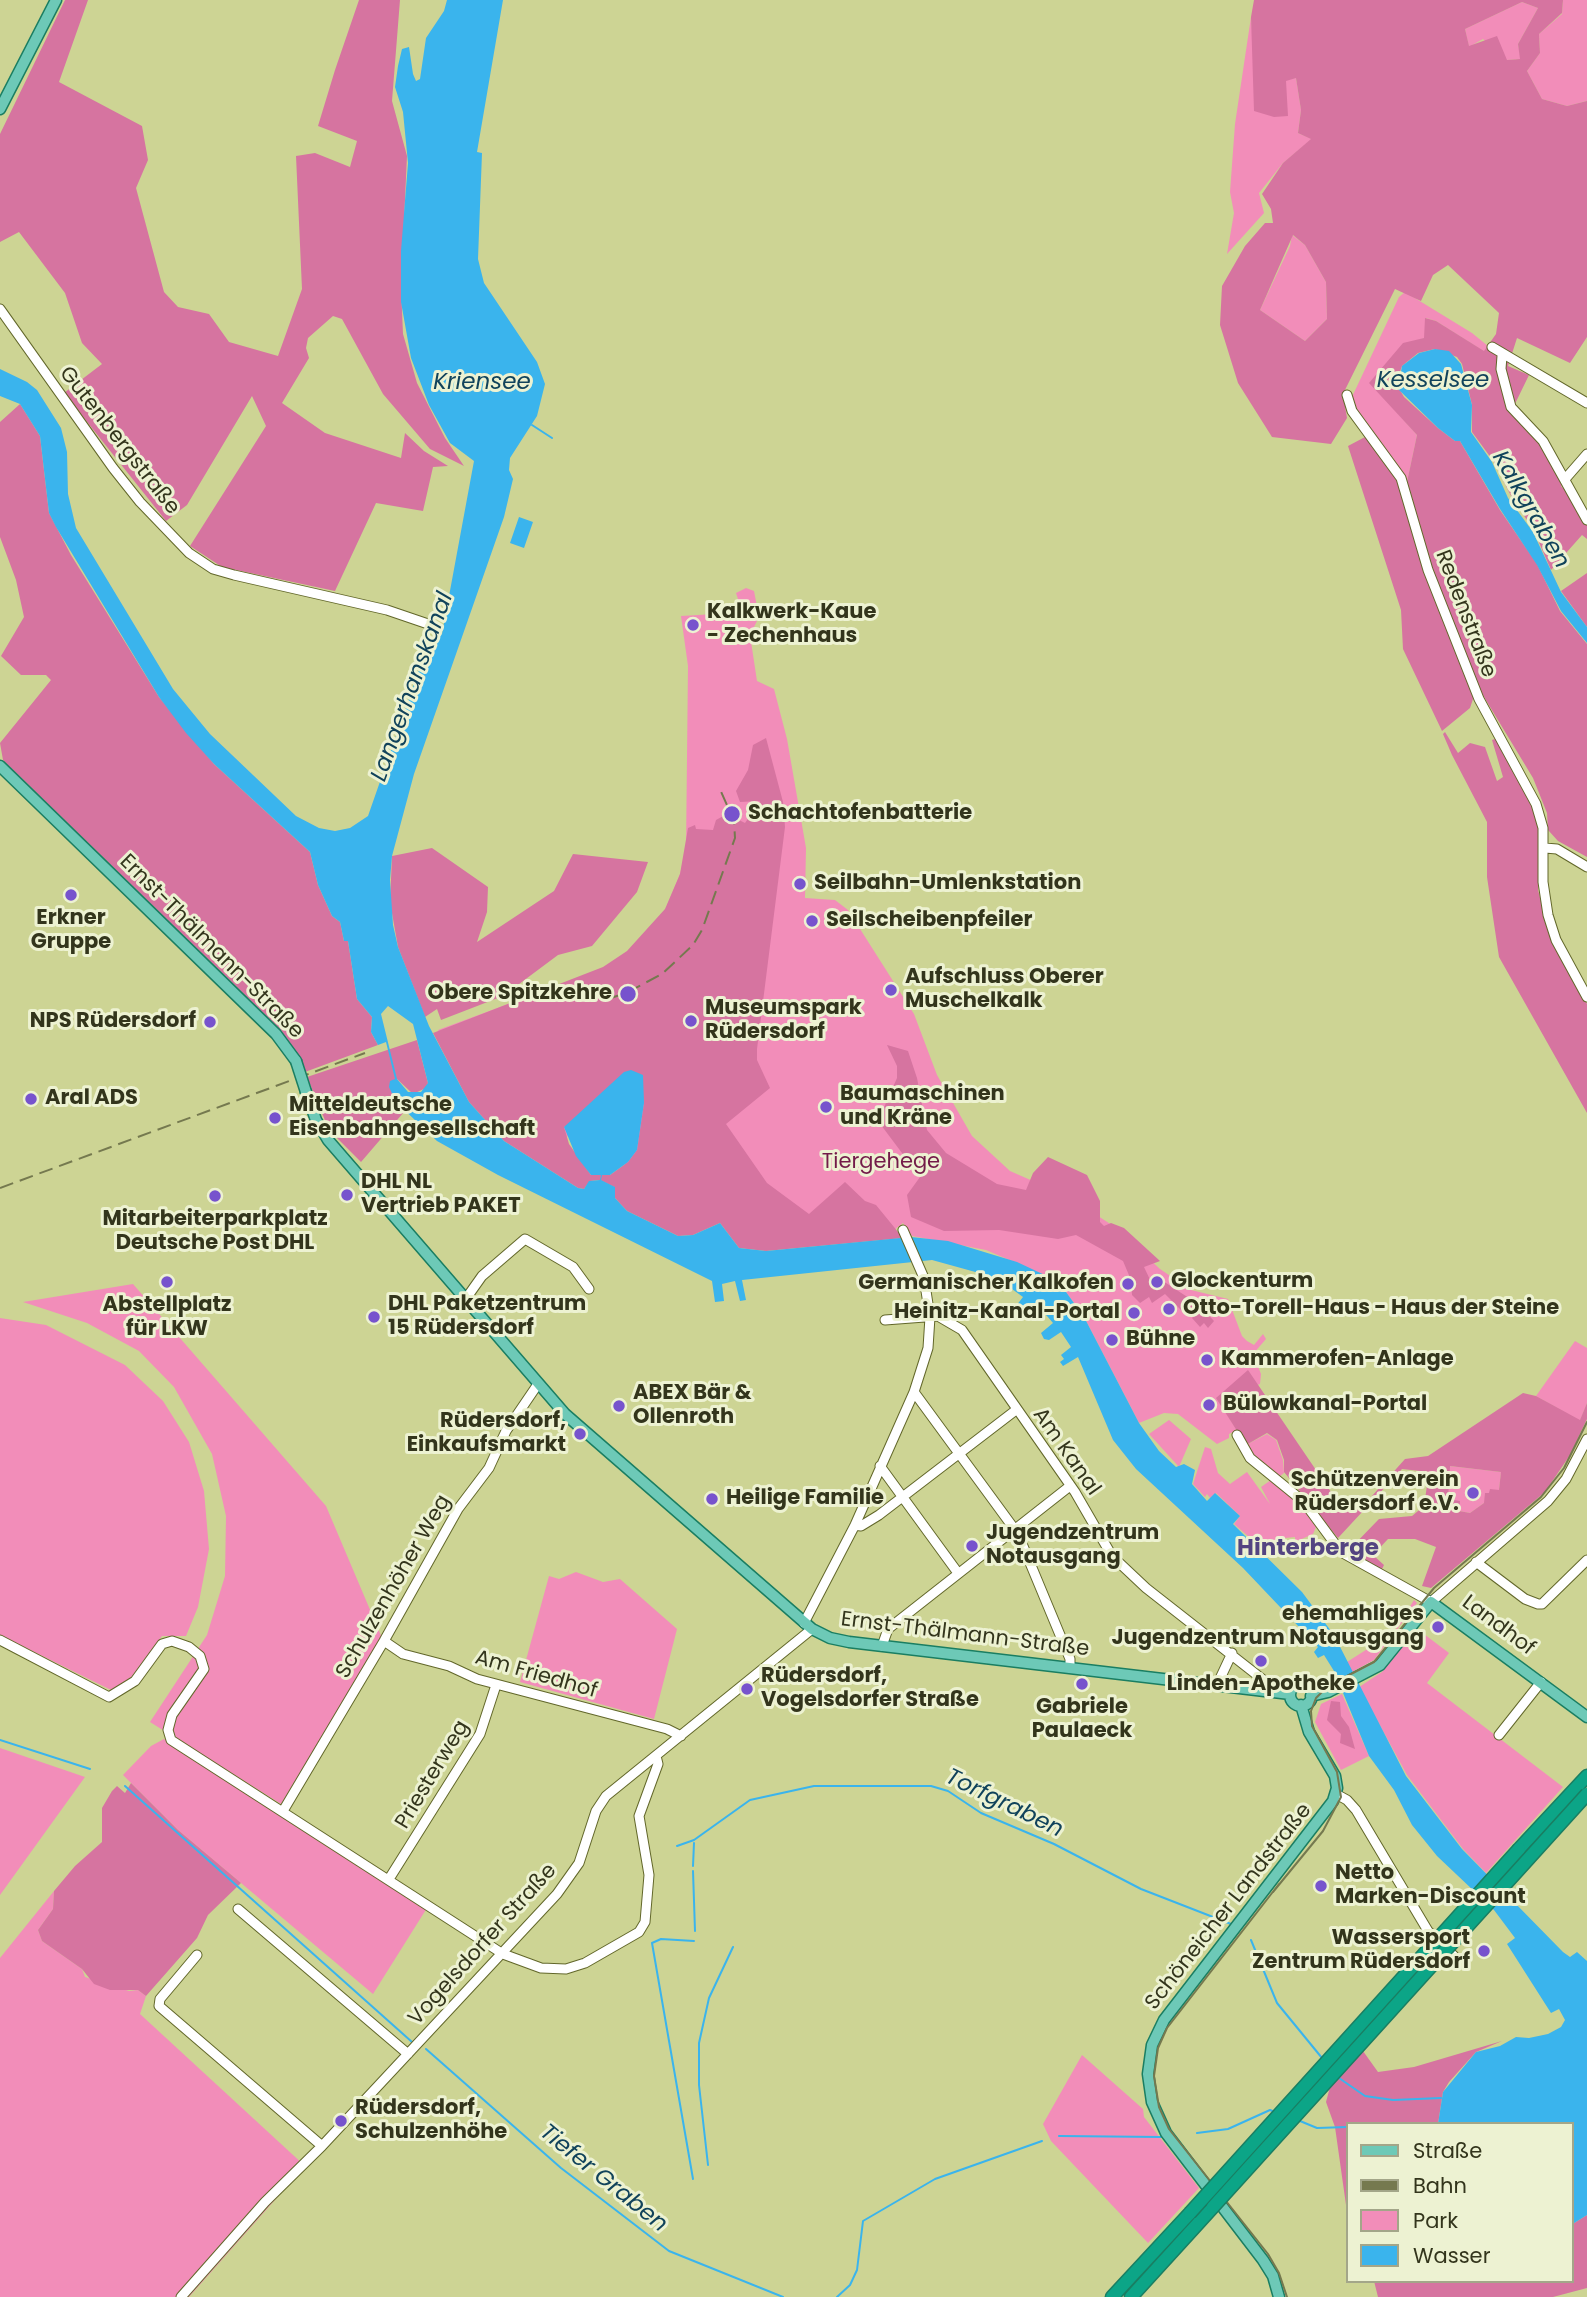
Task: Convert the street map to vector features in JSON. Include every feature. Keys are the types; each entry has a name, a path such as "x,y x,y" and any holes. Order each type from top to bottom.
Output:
{"highway":[{"path":"1112,2297 1587,1776"},
{"path":"1131,2297 1587,1794"}],"main road":[{"path":"0,109 56,0"},
{"name":"Ernst-Thälmann-Straße","path":"0,766 276,1034 296,1061 324,1134 538,1384 601,1447 808,1626 830,1638 881,1646 1290,1694"},
{"path":"1301,1705 1311,1696 1328,1692 1380,1665 1431,1602"},
{"name":"Landhof","path":"1431,1602 1587,1717"},
{"path":"1301,1705 1293,1702 1290,1694 1293,1688 1302,1684 1310,1690 1311,1696"},
{"path":"1301,1705 1310,1732 1335,1776 1336,1794"},
{"name":"Schöneicher Landstraße","path":"1279,2297 1273,2276 1264,2260 1166,2133 1152,2102 1148,2065 1154,2039 1164,2020 1312,1831 1336,1794"}],"street":[{"name":"Gutenbergstraße","path":"0,309 113,468 140,502 189,553 214,569 234,575 387,610 431,625"},
{"path":"1492,347 1502,356 1587,403"},
{"path":"1502,356 1501,369 1511,407 1543,441 1587,520"},
{"name":"Redenstraße","path":"1347,395 1352,411 1401,478 1436,591 1479,699 1536,804 1544,828 1542,875 1548,915 1556,940 1587,998"},
{"path":"1566,478 1587,454"},
{"path":"1545,848 1557,849 1587,867"},
{"name":"Vogelsdorfer Straße","path":"181,2297 265,2202 322,2146 503,1954 571,1877 584,1851 596,1811 606,1796 808,1626 914,1392 928,1348 930,1317 920,1266 903,1230"},
{"path":"465,1300 482,1276 525,1239 573,1268 589,1289"},
{"path":"886,1320 930,1317"},
{"name":"Am Kanal","path":"930,1317 952,1322 962,1330 1070,1486 1112,1556 1127,1572 1266,1682 1269,1691"},
{"name":"Schulzenhöher Weg","path":"283,1811 384,1641 458,1509 489,1468 506,1431 538,1384"},
{"path":"914,1392 1014,1530 1070,1659 1070,1668"},
{"path":"855,1525 861,1526 879,1516 958,1452 1016,1410"},
{"path":"1237,1435 1250,1458 1304,1502 1341,1552 1431,1602 1548,1501 1566,1479 1587,1439"},
{"path":"880,1466 958,1573"},
{"path":"881,1646 888,1629 1070,1486"},
{"path":"1476,1562 1525,1599 1538,1604 1587,1560"},
{"path":"0,1640 109,1697 135,1681 162,1644 172,1641 189,1647 200,1656 204,1669 172,1715 169,1727 171,1740 503,1954 541,1968 566,1969 585,1964 639,1932 649,1931 645,1922 649,1875 639,1816 658,1764 656,1756"},
{"name":"Am Friedhof","path":"384,1641 403,1654 449,1666 496,1685 667,1729 681,1735"},
{"path":"1217,1685 1232,1653"},
{"name":"Landhof","path":"1499,1735 1541,1682"},
{"name":"Priesterweg","path":"389,1879 480,1734 496,1685"},
{"path":"1336,1794 1347,1800 1356,1810 1428,1931 1454,1956"},
{"path":"238,1909 408,2054"},
{"path":"197,1955 158,2000 159,2006 322,2146"}],"green space":[{"path":"1563,0 1587,0 1587,101 1567,106 1542,99 1527,71 1540,53 1539,34 1562,14"},
{"path":"1522,2 1538,8 1518,44 1521,59 1507,60 1483,39 1469,47 1465,29"},
{"path":"1251,17 1256,82 1296,78 1301,110 1298,133 1312,139 1283,163 1259,193 1264,213 1227,254 1234,213 1230,192 1235,124"},
{"path":"1292,235 1305,245 1326,282 1327,319 1305,341 1260,310 1290,246"},
{"path":"1405,292 1472,333 1499,355 1496,359 1436,321 1426,318 1425,338 1413,342 1370,382 1417,435 1407,482 1398,466 1357,415 1351,399 1399,297"},
{"name":"Museumspark Rüdersdorf","path":"746,588 754,591 759,617 750,635 757,681 774,689 787,739 806,848 805,898 835,900 848,910 914,1014 937,1075 972,1136 1010,1171 1067,1196 1115,1227 1160,1269 1191,1290 1228,1299 1242,1336 1247,1341 1254,1345 1263,1334 1266,1339 1253,1354 1261,1374 1260,1384 1218,1400 1237,1430 1229,1434 1229,1438 1217,1444 1178,1414 1164,1413 1139,1423 1084,1317 1066,1292 1049,1277 986,1250 912,1236 903,1223 894,1230 753,1228 475,1091 438,1030 608,967 632,950 664,913 680,874 686,848 688,666 681,616 715,614 725,619 738,599 736,593"},
{"path":"133,1284 326,1506 382,1638 281,1804 150,1722 207,1635 225,1576 226,1516 212,1454 174,1387 139,1351 87,1323 23,1302"},
{"path":"0,1318 46,1325 125,1365 163,1401 189,1442 204,1491 209,1549 198,1607 186,1636 162,1636 127,1683 111,1690 0,1635"},
{"path":"1575,1341 1587,1348 1587,1403 1580,1421 1536,1396"},
{"path":"1169,1420 1191,1439 1179,1467 1149,1434"},
{"path":"1267,1434 1276,1440 1283,1460 1284,1473 1279,1477 1257,1461 1246,1445"},
{"path":"1205,1447 1211,1449 1218,1473 1230,1484 1247,1472 1270,1504 1261,1487 1271,1480 1297,1501 1316,1527 1313,1534 1295,1542 1295,1537 1285,1538 1264,1550 1234,1524 1240,1516 1216,1493 1210,1498 1207,1494 1205,1497 1193,1484"},
{"path":"1449,1466 1501,1472 1499,1490 1489,1494 1484,1503 1470,1513 1459,1511 1448,1499"},
{"path":"576,1572 603,1582 620,1579 677,1629 654,1719 520,1682 549,1576 559,1579"},
{"path":"1414,1600 1417,1603 1374,1660 1352,1672 1347,1662 1394,1632"},
{"path":"1416,1628 1449,1653 1427,1683 1563,1787 1486,1873 1463,1849 1407,1775 1359,1687 1382,1672"},
{"path":"1342,1694 1369,1756 1341,1770 1315,1722 1321,1704"},
{"path":"164,1739 427,1908 373,1994 178,1830 123,1775 151,1746"},
{"path":"0,1748 85,1777 0,1895"},
{"path":"54,1891 53,1909 38,1930 42,1941 82,1969 85,1977 129,1991 138,1990 146,1996 140,2014 305,2166 189,2297 0,2297 0,1958"},
{"path":"1082,2055 1143,2109 1144,2117 1199,2188 1148,2243 1051,2141 1043,2124"}],"shaded area":[{"path":"65,0 88,0 59,82 142,126 148,160 136,188 164,292 178,307 209,314 229,342 278,356 302,289 296,156 315,153 350,167 357,141 318,126 359,0 400,0 392,101 407,156 401,287 403,334 417,383 445,438 464,466 430,449 383,394 342,319 333,316 308,338 306,348 309,358 282,403 325,433 401,458 405,433 424,451 448,466 433,467 423,511 376,503 335,591 222,567 190,546 266,426 252,396 187,505 166,521 64,393 102,364 82,343 65,293 19,232 0,242 0,134"},
{"path":"1254,0 1563,0 1562,13 1539,34 1540,53 1527,71 1542,99 1567,106 1587,101 1587,337 1570,363 1517,338 1508,366 1529,375 1512,410 1542,447 1564,484 1561,486 1587,513 1587,539 1582,535 1551,570 1534,531 1510,494 1494,462 1472,432 1472,405 1462,364 1457,357 1435,349 1418,353 1402,366 1396,383 1404,397 1438,428 1455,441 1460,441 1500,510 1537,564 1560,611 1587,644 1587,857 1558,841 1548,830 1547,813 1533,778 1481,692 1432,572 1407,482 1417,435 1369,383 1403,343 1424,338 1425,318 1436,321 1484,351 1496,334 1499,313 1448,265 1433,275 1421,301 1395,289 1343,394 1347,418 1331,444 1272,437 1238,383 1220,325 1222,286 1245,246 1265,223 1273,223 1271,209 1262,194 1283,163 1311,139 1298,133 1301,110 1296,78 1286,81 1288,116 1274,117 1254,111 1251,17","holes":["1522,2 1538,8 1518,44 1520,59 1507,60 1497,36 1469,46 1465,29","1293,235 1305,245 1326,282 1327,319 1305,341 1260,310"]},
{"path":"20,404 40,436 49,513 71,555 159,697 214,764 310,852 318,885 332,916 340,922 344,941 348,941 357,999 372,1017 371,1032 378,1045 305,1072 301,1060 281,1030 3,760 0,743 51,680 46,675 21,675 1,656 24,617 16,580 0,537 0,422"},
{"path":"1365,437 1391,468 1401,486 1475,693 1470,708 1442,731 1403,649 1401,610 1348,446"},
{"path":"1587,573 1587,627 1561,591"},
{"path":"1445,732 1458,753 1470,743 1485,747 1497,781 1503,777 1492,740 1498,738 1540,824 1538,890 1558,951 1587,1004 1587,1113 1499,957 1487,877 1487,822 1452,755 1443,734"},
{"path":"766,738 783,802 785,827 757,1049 757,1060 770,1088 726,1124 767,1183 809,1214 845,1182 865,1201 876,1205 903,1238 766,1251 739,1248 720,1223 693,1235 678,1236 627,1211 615,1198 614,1187 600,1180 590,1181 584,1189 578,1188 504,1141 469,1102 433,1033 603,967 627,951 665,909 680,874 688,828 695,825 696,829 713,830 716,820 727,814 745,823 760,801 740,802 736,791 748,770 753,745","holes":["642,1093 644,1103 637,1150 628,1162 610,1175 591,1175 569,1144 564,1127"]},
{"path":"432,848 488,887 487,912 477,942 554,891 573,854 648,862 637,892 592,946 558,955 503,996 441,1020 437,1009 425,1017 398,947 390,902 392,856"},
{"path":"417,1040 428,1083 426,1088 413,1094 397,1079 390,1087 404,1112 361,1162 329,1130 307,1077"},
{"path":"887,1045 908,1051 917,1078 927,1130 946,1153 997,1184 1026,1190 1033,1173 1048,1157 1087,1175 1100,1201 1100,1222 1104,1226 1111,1223 1124,1228 1160,1261 1144,1267 1153,1286 1161,1286 1163,1281 1198,1304 1214,1321 1208,1328 1204,1323 1200,1327 1192,1318 1195,1315 1191,1309 1182,1311 1165,1294 1152,1303 1149,1297 1140,1303 1132,1295 1131,1280 1123,1261 1076,1235 1058,1239 999,1230 944,1231 911,1217 907,1195 920,1177 878,1121 897,1078 897,1066"},
{"path":"1248,1370 1335,1498 1363,1506 1405,1459 1428,1456 1523,1393 1536,1396 1580,1420 1587,1403 1587,1419 1570,1455 1545,1492 1431,1588 1422,1586 1436,1547 1415,1539 1388,1539 1373,1555 1384,1565 1381,1571 1347,1552 1379,1519 1412,1516 1424,1506 1429,1472 1402,1469 1338,1538 1284,1472 1284,1460 1277,1440 1267,1433 1246,1445 1216,1398","holes":["1450,1466 1501,1472 1499,1490 1490,1489 1489,1493 1485,1493 1484,1503 1470,1513 1459,1511 1460,1501 1448,1499"]},
{"path":"1331,1701 1340,1702 1341,1716 1349,1727 1355,1749 1340,1743 1341,1734 1327,1720"},
{"path":"131,1783 178,1830 241,1883 208,1915 197,1938 146,1996 138,1990 110,1990 94,1984 82,1969 42,1941 38,1930 53,1909 54,1891 75,1866 102,1842 102,1808 112,1791 117,1786 125,1793"},
{"path":"1502,2041 1476,2052 1449,2082 1443,2092 1438,2122 1346,2122 1346,2205 1335,2127 1326,2102 1330,2087 1363,2051 1378,2072 1414,2067"},
{"path":"1587,2215 1587,2288 1553,2297 1378,2297 1374,2283 1573,2283 1573,2224"}],"water":[{"name":"Kriensee","path":"447,0 503,0 477,152 482,153 478,259 484,283 537,362 545,384 537,416 510,458 509,470 513,479 504,517 414,774 392,856 390,880 393,925 398,947 429,1026 469,1102 504,1141 578,1188 584,1189 589,1181 600,1180 601,1175 591,1175 576,1156 564,1127 624,1072 631,1070 643,1075 644,1103 637,1150 628,1162 610,1175 602,1175 601,1180 615,1187 615,1198 627,1211 678,1236 693,1235 720,1223 739,1248 766,1251 911,1237 948,1241 1017,1262 1049,1277 1066,1292 1084,1317 1139,1423 1159,1451 1176,1467 1184,1464 1195,1470 1192,1484 1207,1501 1215,1493 1240,1516 1233,1524 1302,1592 1334,1635 1406,1776 1462,1849 1563,1952 1570,1957 1577,1952 1587,1961 1587,2215 1573,2224 1573,2122 1438,2122 1443,2092 1476,2052 1500,2046 1516,2037 1529,2038 1548,2034 1561,2027 1565,2020 1559,2009 1551,2013 1507,1944 1515,1938 1494,1910 1437,1856 1412,1825 1394,1790 1369,1756 1334,1671 1324,1655 1318,1658 1314,1652 1318,1647 1243,1568 1136,1469 1113,1440 1078,1357 1063,1366 1060,1362 1064,1359 1061,1355 1071,1347 1061,1332 1049,1340 1044,1339 1041,1333 1053,1323 1047,1316 1037,1306 1027,1316 1016,1306 1023,1297 1012,1289 1009,1292 998,1286 999,1282 979,1273 932,1260 742,1280 746,1300 740,1301 735,1281 722,1284 724,1301 715,1302 712,1281 498,1175 437,1141 396,1102 389,1087 390,1081 395,1079 386,1042 378,1045 371,1032 372,1017 357,999 348,941 344,941 340,922 332,916 318,885 310,852 214,764 186,733 159,697 56,527 49,513 40,436 20,404 0,396 0,369 37,390 61,428 67,452 68,494 76,528 173,689 210,734 296,816 319,828 335,831 350,828 368,816 427,647 442,634 474,461 450,443 429,405 411,358 401,302 401,251 408,163 403,112 395,87 402,49 409,47 413,74 416,81 420,79 426,38 444,11","holes":["388,1006 413,1024 428,1083 421,1092 408,1092 397,1079 381,1014"]},
{"name":"Kesselsee","path":"1435,349 1449,351 1461,364 1472,405 1471,432 1492,462 1508,498 1533,532 1561,592 1587,627 1587,643 1561,611 1537,565 1460,441 1455,441 1438,428 1398,389 1402,366 1419,353"},
{"path":"519,517 533,522 524,548 510,543"}],"waterway":[{"path":"532,425 552,438"},
{"name":"Tiefer Graben","path":"0,1740 90,1769"},
{"name":"Tiefer Graben","path":"125,1786 412,2042"},
{"name":"Torfgraben","path":"677,1846 694,1840 750,1800 814,1786 931,1786 948,1791 981,1813 1054,1844 1141,1889 1231,1924"},
{"path":"693,1866 694,1843"},
{"path":"693,1871 695,1931"},
{"path":"693,2179 652,1943 661,1939 694,1941"},
{"name":"Torfgraben","path":"1251,1940 1277,2003 1322,2058"},
{"path":"708,2165 699,2085 699,2043 709,1998 733,1947"},
{"name":"Tiefer Graben","path":"426,2049 561,2168 669,2251 783,2297"},
{"name":"Torfgraben","path":"1339,2078 1365,2096 1393,2100 1441,2098"},
{"path":"1197,2133 1228,2129 1270,2110 1275,2112"},
{"path":"1300,2121 1317,2128 1346,2127"},
{"name":"Tiefer Graben","path":"1059,2136 1161,2137"},
{"name":"Tiefer Graben","path":"837,2297 850,2285 857,2270 863,2221 935,2179 1042,2141"}],"tram line":[{"path":"1273,1892 1323,1831 1341,1797 1337,1772 1312,1726 1311,1711 1316,1698 1328,1686 1374,1662 1434,1588 1541,1497 1564,1468 1587,1422"},
{"path":"1279,1884 1167,2028 1158,2048 1154,2076 1159,2107 1169,2129 1268,2254 1279,2273 1287,2297"}],"railway":[{"path":"608,999 626,993 662,974 693,945 702,930 735,838 734,821 719,787"},
{"path":"0,1188 365,1053"}],"place":[{"name":"Kalkwerk-Kaue - Zechenhaus","path":"693,625"},
{"name":"Schachtofenbatterie","path":"732,814"},
{"name":"Seilbahn-Umlenkstation","path":"800,884"},
{"name":"Erkner Gruppe","path":"71,895"},
{"name":"Seilscheibenpfeiler","path":"812,921"},
{"name":"Aufschluss Oberer Muschelkalk","path":"891,990"},
{"name":"Obere Spitzkehre","path":"628,994"},
{"name":"Museumspark Rüdersdorf","path":"691,1021"},
{"name":"NPS Rüdersdorf","path":"210,1022"},
{"name":"Aral ADS","path":"31,1099"},
{"name":"Baumaschinen und Kräne","path":"826,1107"},
{"name":"Mitteldeutsche Eisenbahngesellschaft","path":"275,1118"},
{"name":"DHL NL Vertrieb PAKET","path":"347,1195"},
{"name":"Mitarbeiterparkplatz Deutsche Post DHL","path":"215,1196"},
{"name":"Abstellplatz für LKW","path":"167,1282"},
{"name":"Glockenturm","path":"1157,1282"},
{"name":"Germanischer Kalkofen","path":"1128,1284"},
{"name":"Otto-Torell-Haus - Haus der Steine","path":"1169,1309"},
{"name":"Heinitz-Kanal-Portal","path":"1134,1313"},
{"name":"DHL Paketzentrum 15 Rüdersdorf","path":"374,1317"},
{"name":"Bühne","path":"1112,1340"},
{"name":"Kammerofen-Anlage","path":"1207,1360"},
{"name":"Bülowkanal-Portal","path":"1209,1405"},
{"name":"ABEX Bär & Ollenroth","path":"619,1406"},
{"name":"Rüdersdorf, Einkaufsmarkt","path":"580,1434"},
{"name":"Schützenverein Rüdersdorf e.V.","path":"1473,1493"},
{"name":"Heilige Familie","path":"712,1499"},
{"name":"Jugendzentrum Notausgang","path":"972,1546"},
{"name":"ehemahliges Jugendzentrum Notausgang","path":"1438,1627"},
{"name":"Linden-Apotheke","path":"1261,1661"},
{"name":"Gabriele Paulaeck","path":"1082,1684"},
{"name":"Rüdersdorf, Vogelsdorfer Straße","path":"747,1689"},
{"name":"Netto Marken-Discount","path":"1321,1886"},
{"name":"Wassersport Zentrum Rüdersdorf","path":"1484,1951"},
{"name":"Rüdersdorf, Schulzenhöhe","path":"341,2121"}],"district":[{"name":"Hinterberge","path":"1308,1549"}],"water label":[{"name":"Kalkgraben","path":"1530,510"},
{"name":"Langerhanskanal","path":"413,687"}],"park label":[{"name":"Tiergehege","path":"881,1163"}]}
